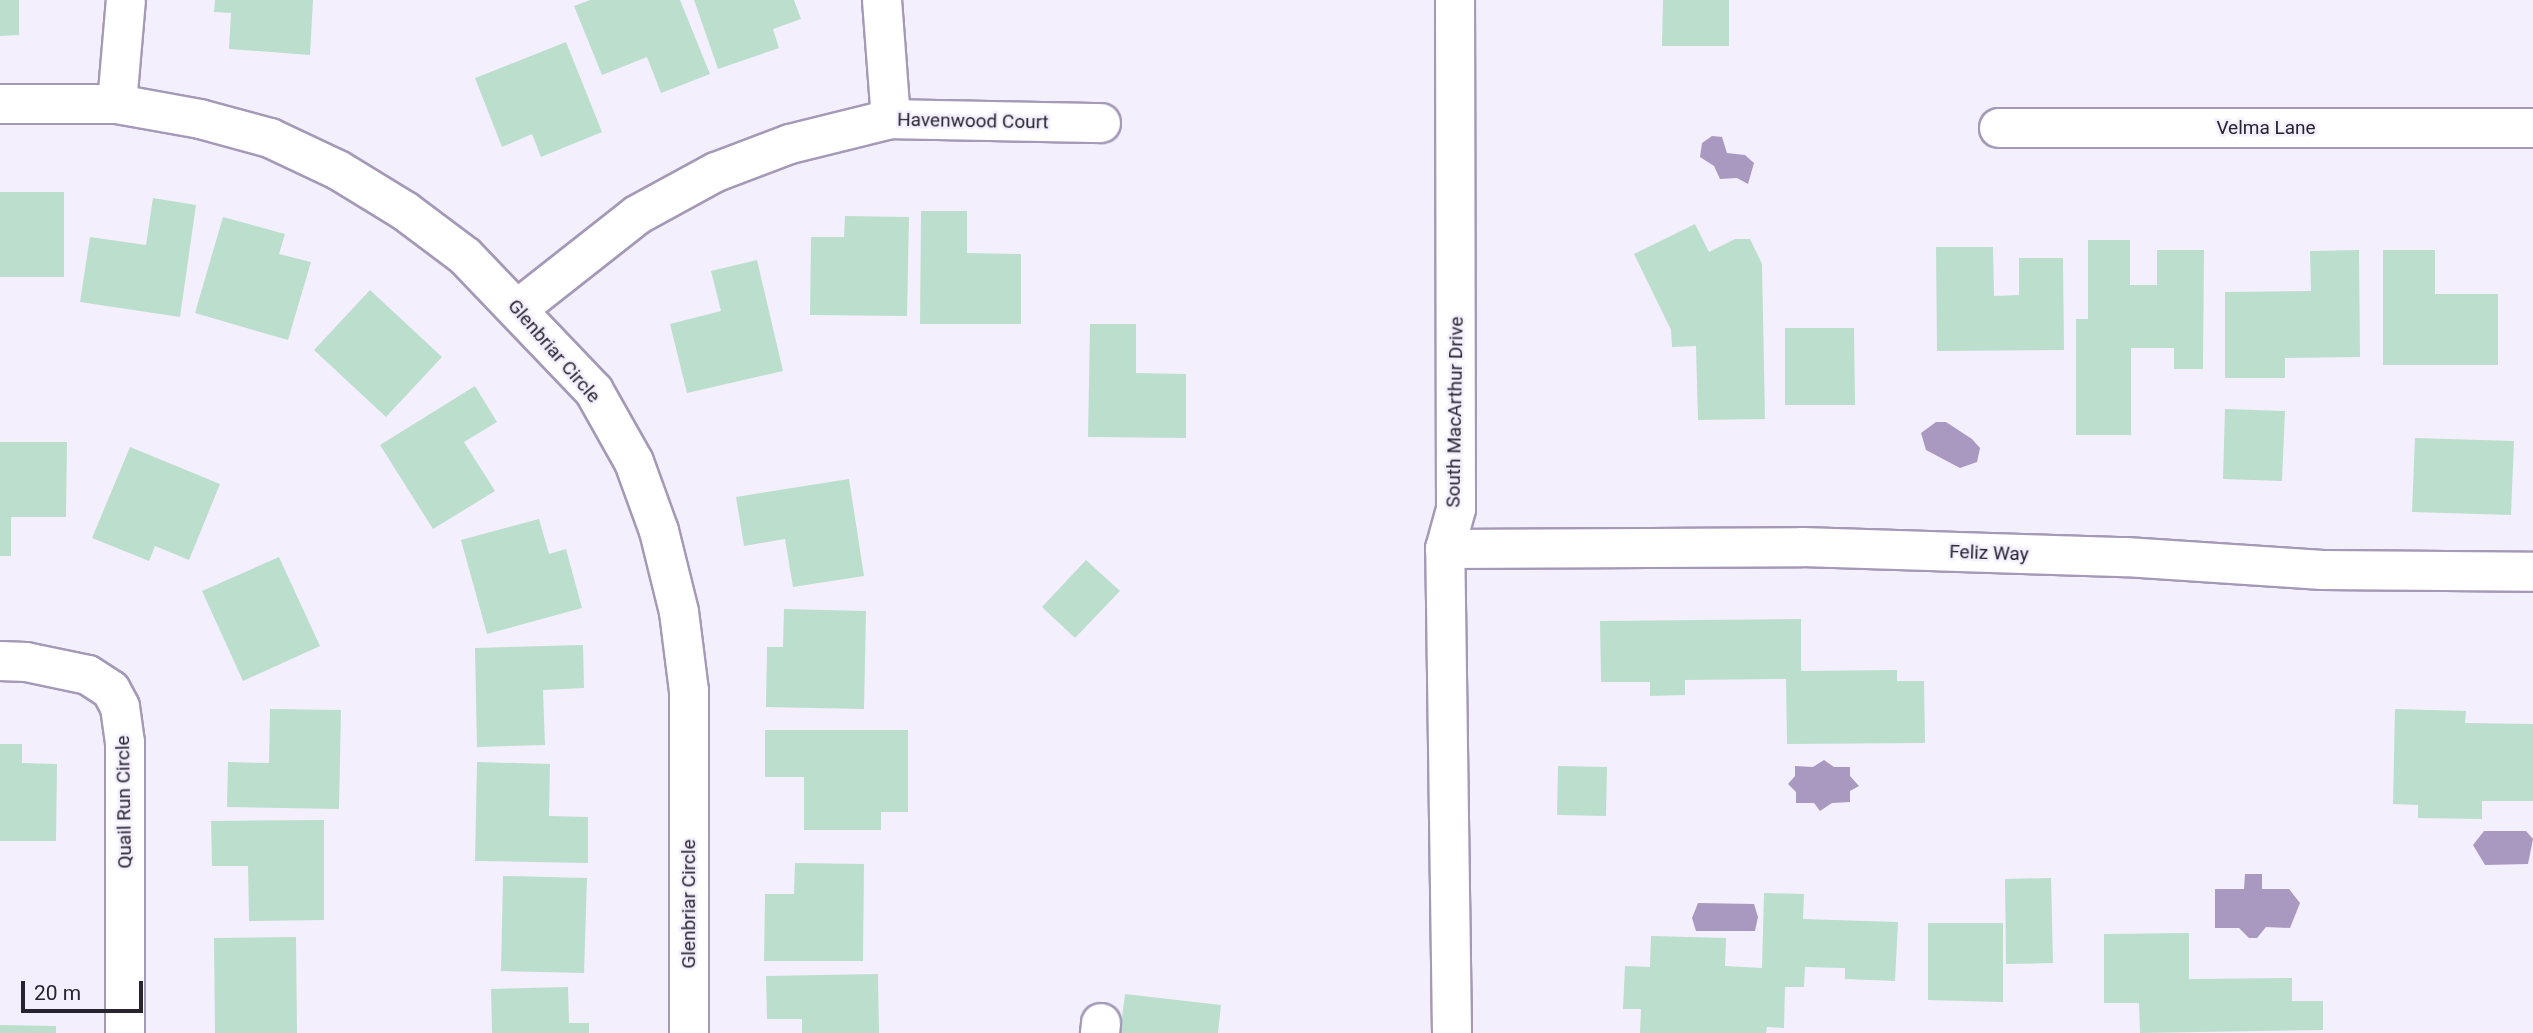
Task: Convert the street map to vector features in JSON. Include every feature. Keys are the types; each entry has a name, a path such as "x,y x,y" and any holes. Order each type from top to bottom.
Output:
{"street":[{"path":"117,104 126,0"},
{"path":"882,0 891,119"},
{"name":"South MacArthur Drive","path":"1452,1033 1445,549 1456,509 1455,0"},
{"name":"Glenbriar Circle","path":"0,104 117,104 270,138 338,170 425,226 519,308 594,391 634,462 659,531 679,612 689,691 689,1033"},
{"name":"Havenwood Court","path":"519,308 637,215 716,172 790,144 891,119 1101,123"},
{"name":"Velma Lane","path":"1999,128 2533,128"},
{"name":"Feliz Way","path":"1445,549 1789,547 2126,557 2323,570 2533,572"},
{"name":"Quail Run Circle","path":"0,662 26,662 88,675 111,690 120,707 125,743 125,1033"}],"shaded area":[{"path":"1712,136 1722,137 1727,153 1745,155 1754,163 1748,184 1737,178 1720,179 1714,166 1700,157 1702,143"},
{"path":"1936,422 1946,422 1972,439 1980,448 1977,462 1960,468 1926,450 1921,433"},
{"path":"1824,760 1834,767 1850,767 1850,776 1859,786 1850,791 1850,802 1832,803 1820,811 1814,803 1796,803 1796,792 1788,784 1795,776 1795,766 1813,767"},
{"path":"2484,831 2526,831 2533,839 2528,864 2485,865 2473,845"},
{"path":"2245,874 2262,874 2262,889 2289,889 2300,903 2290,928 2266,927 2257,938 2249,938 2239,928 2215,928 2215,889 2244,889"},
{"path":"1698,903 1754,904 1758,917 1755,931 1696,931 1692,918"}],"building":[{"path":"0,0 19,0 19,35 0,36"},
{"path":"215,0 313,0 310,55 229,49 231,13 214,12"},
{"path":"590,0 680,0 710,74 661,93 647,57 602,75 574,6"},
{"path":"694,0 794,0 801,19 773,29 779,48 718,69"},
{"path":"1663,0 1729,0 1729,46 1662,46"},
{"path":"566,42 602,132 541,157 532,134 502,147 475,78"},
{"path":"0,192 64,192 64,277 0,277"},
{"path":"153,198 196,205 180,317 80,302 90,237 146,245"},
{"path":"921,211 967,211 967,253 1021,254 1021,324 920,324"},
{"path":"845,216 909,217 907,316 810,315 811,237 844,237"},
{"path":"223,217 285,234 279,254 311,262 288,340 195,313"},
{"path":"1695,224 1709,252 1735,239 1750,239 1762,264 1765,419 1698,420 1696,346 1672,347 1671,330 1634,254"},
{"path":"2088,240 2130,240 2130,285 2157,285 2157,250 2204,250 2203,369 2174,369 2174,348 2131,348 2131,435 2076,435 2076,319 2088,319"},
{"path":"1936,247 1993,247 1994,296 2019,295 2019,258 2063,258 2064,350 1937,351"},
{"path":"2359,250 2360,357 2285,358 2285,378 2225,378 2225,292 2311,291 2310,251"},
{"path":"2383,250 2435,250 2435,294 2498,294 2498,365 2383,365"},
{"path":"757,260 783,371 687,393 670,324 721,311 711,271"},
{"path":"370,290 442,357 386,417 314,350"},
{"path":"1090,324 1136,324 1136,373 1186,374 1186,438 1088,437"},
{"path":"1785,328 1854,328 1855,405 1785,405"},
{"path":"475,386 497,422 464,442 495,491 433,529 380,445"},
{"path":"2225,409 2285,411 2282,481 2223,479"},
{"path":"2415,438 2514,441 2511,515 2412,512"},
{"path":"0,442 67,442 66,517 11,517 11,556 0,556"},
{"path":"130,447 220,484 189,560 155,546 149,561 92,538"},
{"path":"849,479 864,576 793,587 785,539 744,546 736,497"},
{"path":"539,519 549,554 566,549 582,608 487,634 461,540"},
{"path":"279,557 320,646 243,681 202,591"},
{"path":"1086,560 1120,591 1075,638 1042,607"},
{"path":"784,609 866,611 864,709 766,707 767,647 783,647"},
{"path":"1801,619 1801,671 1897,670 1897,681 1924,681 1925,743 1787,744 1786,679 1685,680 1685,695 1650,696 1650,682 1601,682 1600,621"},
{"path":"583,645 584,688 543,690 545,745 477,747 475,648"},
{"path":"270,709 341,710 339,809 227,807 228,762 269,763"},
{"path":"2395,709 2466,711 2465,723 2533,724 2533,801 2482,801 2482,819 2418,818 2418,805 2393,804"},
{"path":"765,730 908,730 908,812 881,812 881,830 804,830 804,777 765,777"},
{"path":"0,744 22,744 22,763 57,764 56,841 0,841"},
{"path":"477,762 550,764 549,816 588,817 588,863 475,861"},
{"path":"1558,766 1607,767 1606,816 1557,815"},
{"path":"324,820 324,920 249,921 248,866 212,866 211,821"},
{"path":"795,863 864,864 863,961 764,961 765,894 794,894"},
{"path":"503,876 587,878 584,973 501,971"},
{"path":"2051,878 2053,963 2006,964 2005,879"},
{"path":"1764,893 1804,894 1803,919 1898,922 1895,981 1845,979 1845,968 1805,967 1804,987 1785,987 1784,1028 1767,1027 1766,1033 1640,1033 1641,1009 1623,1009 1625,966 1650,967 1651,936 1726,938 1725,966 1762,968"},
{"path":"1928,923 2003,923 2003,1002 1928,1000"},
{"path":"2189,933 2189,979 2292,978 2292,1001 2323,1001 2323,1030 2140,1033 2139,1003 2104,1003 2104,934"},
{"path":"296,937 297,1033 215,1033 214,938"},
{"path":"878,974 879,1033 802,1033 802,1019 767,1019 766,976"},
{"path":"568,987 569,1023 589,1023 589,1033 492,1033 491,989"},
{"path":"1125,994 1221,1005 1218,1033 1120,1033"},
{"path":"0,1025 56,1026 56,1033 0,1033"}]}
